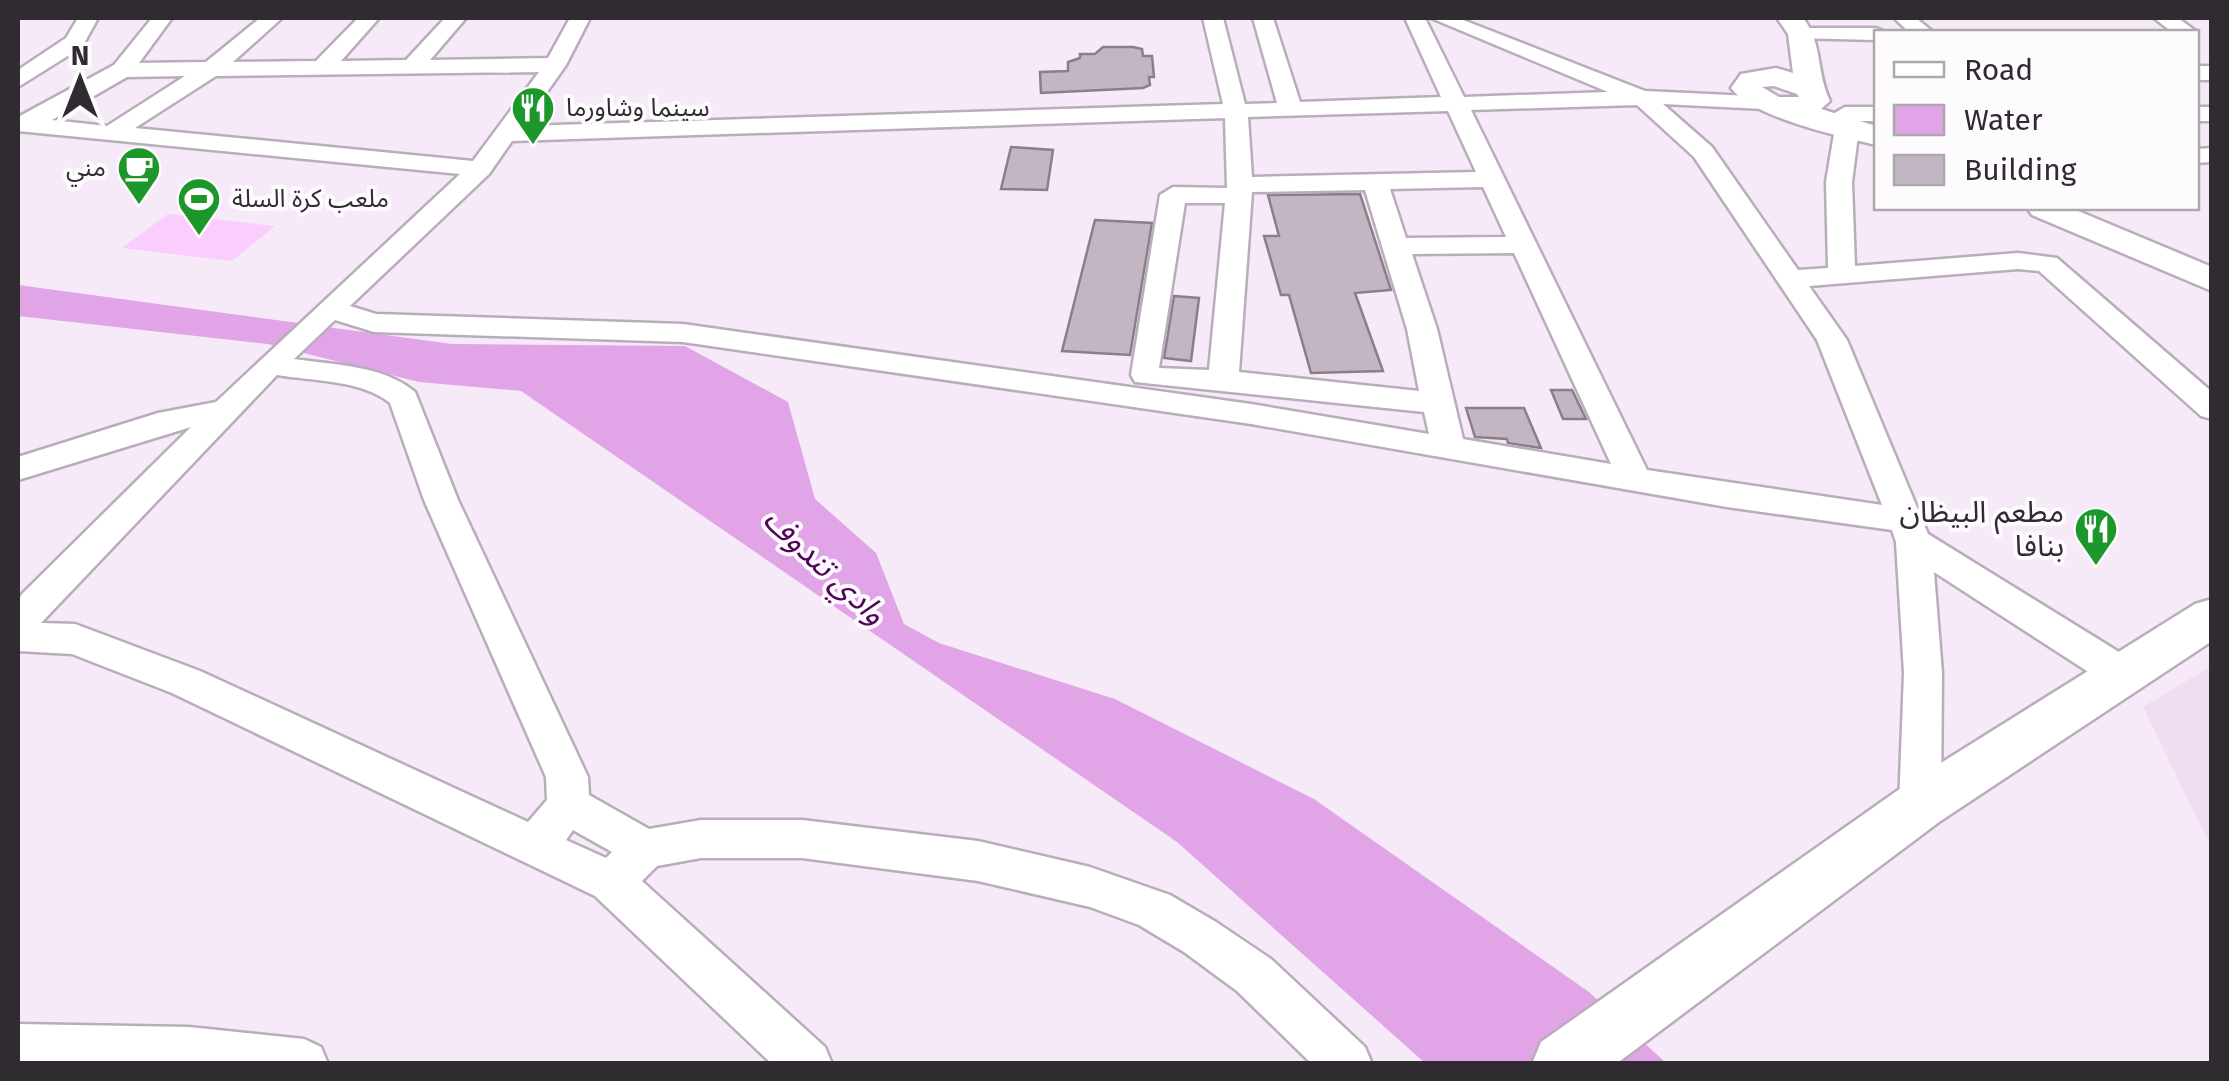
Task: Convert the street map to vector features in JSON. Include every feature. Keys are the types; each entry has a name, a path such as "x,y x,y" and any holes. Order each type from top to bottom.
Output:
{"main road":[{"path":"1764,92 1798,30"},
{"path":"1798,30 1813,92"},
{"path":"1764,92 1813,92 1862,125"},
{"path":"1764,92 1862,125"},
{"path":"2049,210 2208,277"},
{"path":"1562,1064 1920,805 2212,616"}],"street":[{"path":"18,80 74,42 88,18"},
{"path":"23,124 122,70 162,18"},
{"path":"112,133 214,67 272,18"},
{"path":"322,68 369,18"},
{"path":"410,69 456,18"},
{"path":"580,18 555,65 509,134 480,169 270,365 22,618 186,682 611,882 808,1064"},
{"path":"1214,18 1236,112 1240,191 1223,380"},
{"path":"1263,18 1291,110"},
{"path":"1415,18 1635,479"},
{"path":"1441,18 1656,98 1703,152 1832,340 1909,531 1924,673 1920,805"},
{"path":"1798,30 1874,34"},
{"path":"18,53 60,54"},
{"path":"122,70 555,65"},
{"path":"509,134 1764,92"},
{"path":"23,124 480,169"},
{"path":"1842,274 1840,182 1862,125"},
{"path":"1437,403 1223,380 1154,378 1146,374 1172,195 1493,179"},
{"path":"1376,184 1422,329 1449,448"},
{"path":"1397,246 1524,245"},
{"path":"1790,278 2018,261 2046,264 2212,409"},
{"path":"330,310 374,323 683,333 1251,414 1635,479 1909,531 2121,673"},
{"path":"270,365 390,386 404,399 441,500 566,777 568,806 534,848"},
{"path":"18,468 170,420 227,410"},
{"path":"568,806 645,849"},
{"path":"611,882 645,849 701,838 802,839 978,861 1090,887 1154,910 1254,975 1348,1064"},
{"path":"18,1048 189,1051 304,1064"}],"shaded area":[{"name":"ملعب كرة السلة","path":"168,214 275,226 232,261 122,248"},
{"path":"2211,666 2211,847 2143,707"}],"water":[{"name":"وادي تندوف","path":"18,285 452,344 685,346 788,402 815,499 876,553 904,624 939,643 1115,699 1314,799 1589,992 1666,1063 1425,1063 1177,842 521,391 419,382 268,344 18,316"}],"building":[{"path":"1103,47 1133,47 1142,49 1143,56 1152,56 1154,77 1149,77 1150,85 1041,93 1040,72 1068,71 1068,62 1080,58 1080,54 1095,54"},
{"path":"1011,147 1053,150 1047,190 1001,189"},
{"path":"1360,194 1391,290 1355,293 1383,371 1311,373 1289,295 1281,295 1264,236 1279,236 1268,195"},
{"path":"1095,220 1152,223 1130,355 1062,351"},
{"path":"1174,296 1199,298 1191,361 1164,358"},
{"path":"1551,390 1572,390 1586,419 1563,419"},
{"path":"1466,408 1524,408 1541,448 1508,443 1507,439 1475,437"}],"place":[{"name":"سينما وشاورما","path":"533,146"},
{"name":"مني","path":"139,206"},
{"name":"ملعب كرة السلة","path":"199,237"},
{"name":"مطعم البيظان بنافا","path":"2096,567"}]}
